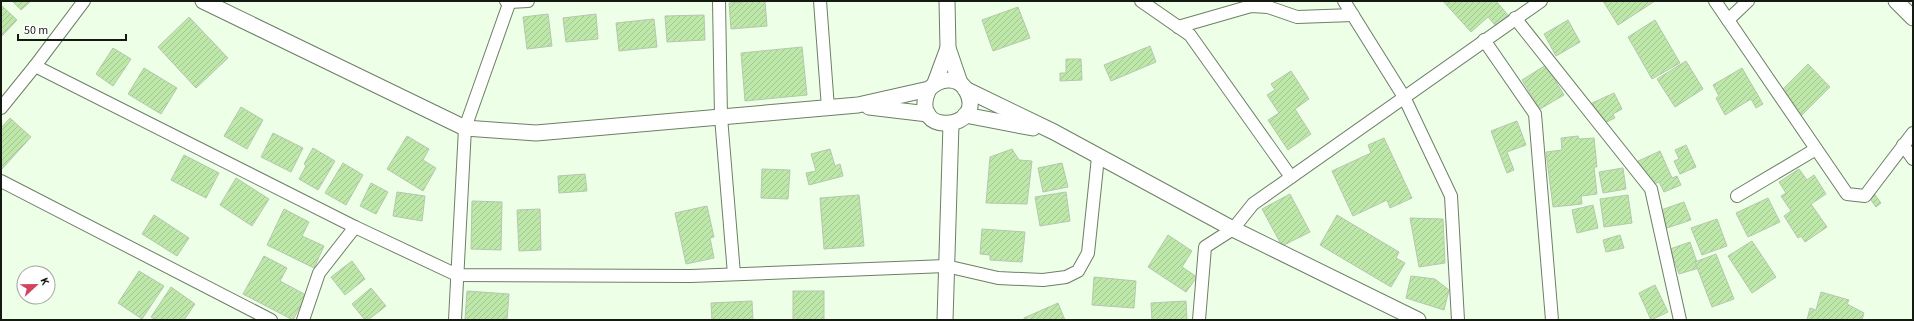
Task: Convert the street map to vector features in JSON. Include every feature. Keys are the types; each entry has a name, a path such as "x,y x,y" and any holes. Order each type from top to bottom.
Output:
{"street":[{"path":"1,108 84,1"},
{"path":"203,1 225,6 465,128 536,133 858,106 932,86 944,80 952,80 1054,132 1233,229 1418,320"},
{"path":"455,320 465,128 508,1 528,1"},
{"path":"719,1 721,117 734,274"},
{"path":"820,1 828,108"},
{"path":"858,106 931,117 942,124 951,124 959,121 965,115 969,106 969,97 948,48 947,1"},
{"path":"1141,1 1190,36 1291,177"},
{"path":"1344,1 1404,97 1451,196 1458,320"},
{"path":"1715,1 1847,194 1865,196 1913,133"},
{"path":"1728,20 1748,1"},
{"path":"1896,1 1913,18"},
{"path":"1199,320 1205,247 1233,229 1253,204 1538,2"},
{"path":"1178,27 1251,6 1268,7 1297,17 1353,16"},
{"path":"1515,18 1651,188 1680,320"},
{"path":"1484,40 1535,114 1552,320"},
{"path":"948,48 932,86 925,97 925,105 931,117 948,164"},
{"path":"35,66 355,227 457,274 691,276 946,266 998,278 1043,280 1066,277 1078,271 1088,253 1098,156"},
{"path":"965,115 1054,132"},
{"path":"945,320 948,164 951,124"},
{"path":"1903,145 1913,160"},
{"path":"1737,196 1816,149"},
{"path":"1,181 271,320"},
{"path":"303,320 319,273 355,227"}],"building":[{"path":"12,1 31,1 21,10"},
{"path":"765,1 767,26 731,29 729,3"},
{"path":"1443,1 1496,1 1508,15 1496,26 1488,17 1471,32"},
{"path":"1603,1 1655,1 1618,25"},
{"path":"1,5 17,20 1,37"},
{"path":"1018,7 1030,38 993,51 982,20"},
{"path":"548,14 552,46 527,49 523,17"},
{"path":"596,14 598,39 566,42 563,18"},
{"path":"704,15 705,40 667,42 665,16"},
{"path":"189,17 228,58 196,88 158,47"},
{"path":"654,19 657,47 619,51 616,23"},
{"path":"1568,20 1580,42 1556,56 1544,34"},
{"path":"1655,20 1680,63 1652,79 1628,37"},
{"path":"1150,46 1156,62 1111,81 1104,65"},
{"path":"802,47 807,95 745,101 741,53"},
{"path":"113,48 131,59 113,86 96,74"},
{"path":"1066,59 1081,59 1082,80 1060,81 1060,73 1066,73"},
{"path":"1686,61 1703,89 1675,107 1657,79"},
{"path":"1808,64 1830,87 1801,116 1779,93"},
{"path":"1546,65 1564,95 1540,109 1522,80"},
{"path":"144,68 177,88 161,114 128,94"},
{"path":"1742,68 1763,104 1756,108 1751,99 1725,115 1716,98 1719,96 1713,85"},
{"path":"1291,71 1309,99 1295,109 1311,134 1288,150 1268,120 1279,113 1267,95 1275,90 1271,84"},
{"path":"1614,93 1622,109 1613,114 1615,118 1600,125 1590,104"},
{"path":"241,107 263,120 247,149 224,136"},
{"path":"10,118 31,137 1,170 1,128"},
{"path":"1517,121 1526,145 1507,152 1514,170 1507,173 1491,131"},
{"path":"273,133 303,148 291,172 261,157"},
{"path":"407,136 429,149 423,160 436,168 423,191 387,169"},
{"path":"1578,136 1579,139 1594,138 1597,167 1594,167 1597,194 1581,196 1582,204 1553,207 1546,152 1562,150 1561,138"},
{"path":"1384,138 1412,198 1390,208 1387,200 1353,216 1332,171 1371,153 1368,145"},
{"path":"1686,145 1696,167 1680,174 1674,161 1679,159 1675,150"},
{"path":"313,148 335,161 318,190 299,179 306,166 304,164"},
{"path":"830,149 835,166 840,164 843,176 809,185 806,173 816,171 811,154"},
{"path":"1012,149 1019,160 1032,161 1027,204 986,203 990,157"},
{"path":"1660,151 1672,178 1677,176 1681,185 1664,192 1659,182 1645,188 1634,163"},
{"path":"184,155 219,173 206,198 171,180"},
{"path":"343,163 363,175 346,205 325,193"},
{"path":"1062,163 1068,187 1043,192 1038,168"},
{"path":"1623,168 1626,189 1603,193 1599,172"},
{"path":"762,169 790,170 788,199 761,198"},
{"path":"1799,169 1807,180 1814,175 1826,194 1811,204 1827,227 1805,242 1801,236 1798,238 1784,216 1791,211 1781,196 1786,193 1779,182"},
{"path":"585,174 587,191 559,193 558,176"},
{"path":"236,178 269,199 252,226 220,205"},
{"path":"371,183 388,192 376,214 360,206"},
{"path":"397,192 425,196 422,221 393,216"},
{"path":"1066,192 1070,221 1040,226 1035,197"},
{"path":"1873,192 1881,203 1876,207 1868,196"},
{"path":"1290,194 1310,232 1282,246 1262,209"},
{"path":"859,195 864,246 824,249 820,198"},
{"path":"1628,195 1632,223 1604,227 1600,199"},
{"path":"1768,198 1780,222 1748,237 1736,213"},
{"path":"472,201 502,202 501,250 471,249"},
{"path":"1684,202 1691,220 1667,228 1661,210"},
{"path":"1593,205 1598,228 1577,233 1572,210"},
{"path":"707,206 714,237 710,238 714,258 686,264 675,213"},
{"path":"284,209 309,222 302,236 324,246 314,268 267,245"},
{"path":"540,209 541,250 519,251 517,210"},
{"path":"154,215 189,238 177,256 142,234"},
{"path":"1337,215 1399,252 1396,258 1405,263 1391,287 1320,245"},
{"path":"1410,218 1443,219 1445,263 1419,267"},
{"path":"1717,219 1727,246 1702,255 1691,228"},
{"path":"982,229 1025,232 1022,262 990,260 990,255 980,254"},
{"path":"1168,235 1192,251 1182,267 1197,277 1186,292 1148,267"},
{"path":"1620,235 1624,248 1606,252 1603,240"},
{"path":"1752,241 1776,277 1752,293 1728,256"},
{"path":"1690,242 1699,268 1679,274 1670,249"},
{"path":"1716,254 1734,299 1712,307 1695,262"},
{"path":"264,256 287,268 280,281 306,295 293,320 243,294"},
{"path":"352,261 365,279 345,295 331,277"},
{"path":"139,271 164,286 142,319 118,303"},
{"path":"1411,276 1435,279 1449,290 1444,310 1406,298"},
{"path":"1094,277 1136,281 1134,308 1092,305"},
{"path":"1655,285 1668,312 1651,320 1639,293"},
{"path":"171,287 195,304 184,320 156,320 151,317"},
{"path":"371,288 386,306 368,320 365,320 352,304"},
{"path":"467,291 509,294 507,320 465,320"},
{"path":"793,291 824,291 824,320 793,320"},
{"path":"1821,292 1849,300 1847,304 1864,313 1862,320 1807,320 1810,308 1816,310"},
{"path":"752,301 753,320 712,320 711,303"},
{"path":"1186,301 1187,320 1152,320 1151,303"},
{"path":"1058,303 1065,320 1024,320 1024,318"}]}
